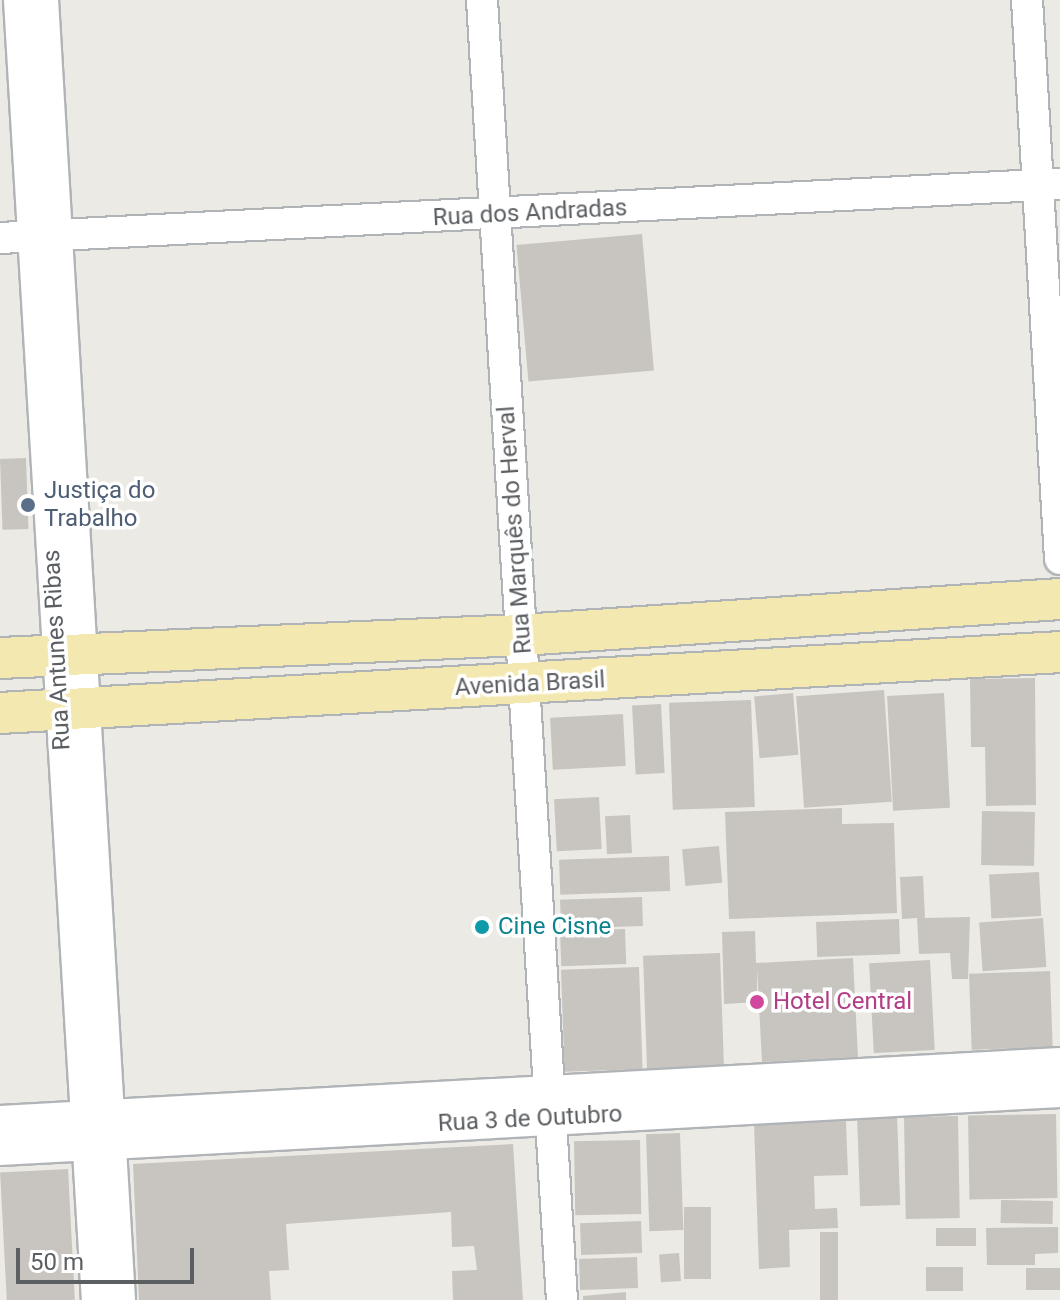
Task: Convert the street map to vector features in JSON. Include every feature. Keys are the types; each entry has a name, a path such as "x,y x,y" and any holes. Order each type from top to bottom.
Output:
{"main road":[{"name":"Avenida Brasil","path":"0,658 521,635 1060,599"},
{"name":"Avenida Brasil","path":"0,713 1060,652"}],"street":[{"name":"Rua Antunes Ribas","path":"19,0 46,236"},
{"name":"Rua Antunes Ribas","path":"43,0 46,236 108,1300"},
{"name":"Rua Marquês do Herval","path":"482,0 562,1300"},
{"path":"1027,0 1049,185 1060,559"},
{"name":"Rua dos Andradas","path":"0,238 1049,185"},
{"name":"Rua 3 de Outubro","path":"0,1150 98,1130 770,1092 1060,1063"},
{"name":"Rua 3 de Outubro","path":"770,1092 1060,1092"},
{"name":"Rua 3 de Outubro","path":"0,1121 98,1130"}],"building":[{"path":"642,234 654,370 528,381 516,245"},
{"path":"26,458 28,529 2,530 0,459"},
{"path":"1035,678 1036,805 986,806 985,747 971,747 970,679"},
{"path":"884,690 892,802 804,808 796,696"},
{"path":"793,693 798,755 760,758 754,696"},
{"path":"944,693 950,808 893,811 887,696"},
{"path":"751,700 755,807 673,810 669,703"},
{"path":"661,704 665,773 636,774 632,706"},
{"path":"623,714 626,766 553,770 550,718"},
{"path":"599,797 602,849 557,851 554,799"},
{"path":"842,808 842,824 894,823 897,913 729,919 725,812"},
{"path":"982,811 1035,812 1034,866 981,865"},
{"path":"630,815 632,853 607,854 605,816"},
{"path":"719,846 722,883 685,886 682,849"},
{"path":"669,856 670,891 560,895 559,860"},
{"path":"1039,872 1041,916 991,919 989,875"},
{"path":"923,876 925,918 970,917 968,979 952,979 950,953 919,954 917,918 902,919 900,877"},
{"path":"642,897 643,926 561,929 560,900"},
{"path":"1043,918 1046,967 983,971 979,922"},
{"path":"899,919 900,954 817,957 816,922"},
{"path":"625,929 626,964 561,966 560,931"},
{"path":"755,931 756,963 853,958 858,1057 762,1062 757,968 757,1002 724,1004 722,932"},
{"path":"720,953 724,1069 647,1072 643,956"},
{"path":"930,960 935,1050 874,1053 869,963"},
{"path":"639,967 643,1069 565,1072 561,970"},
{"path":"1050,971 1053,1047 972,1050 969,974"},
{"path":"897,1114 900,1205 860,1206 857,1115"},
{"path":"1056,1114 1057,1198 969,1200 968,1116"},
{"path":"958,1116 960,1218 906,1219 904,1117"},
{"path":"846,1121 848,1175 814,1176 815,1209 837,1208 838,1228 789,1230 790,1267 759,1269 754,1124"},
{"path":"680,1133 683,1230 649,1231 646,1134"},
{"path":"640,1140 641,1214 575,1215 574,1141"},
{"path":"513,1144 523,1300 453,1300 452,1271 477,1270 474,1246 452,1247 451,1212 286,1224 289,1270 269,1271 271,1300 139,1300 133,1164"},
{"path":"68,1169 75,1300 7,1300 0,1173"},
{"path":"1001,1200 1053,1201 1053,1224 1001,1223"},
{"path":"684,1207 711,1207 711,1279 684,1279"},
{"path":"641,1221 642,1253 581,1255 580,1223"},
{"path":"1058,1227 1058,1253 1035,1254 1035,1265 987,1265 986,1228"},
{"path":"936,1228 976,1228 976,1246 936,1246"},
{"path":"820,1232 838,1232 838,1300 820,1300"},
{"path":"679,1253 681,1281 661,1282 659,1254"},
{"path":"637,1257 638,1288 580,1290 579,1259"},
{"path":"926,1267 963,1267 963,1291 926,1291"},
{"path":"1026,1268 1060,1268 1060,1290 1026,1290"},
{"path":"626,1292 626,1300 583,1300 583,1296"}],"place":[{"name":"Justiça do Trabalho","path":"28,505"},
{"name":"Cine Cisne","path":"482,927"},
{"name":"Hotel Central","path":"757,1002"}]}
